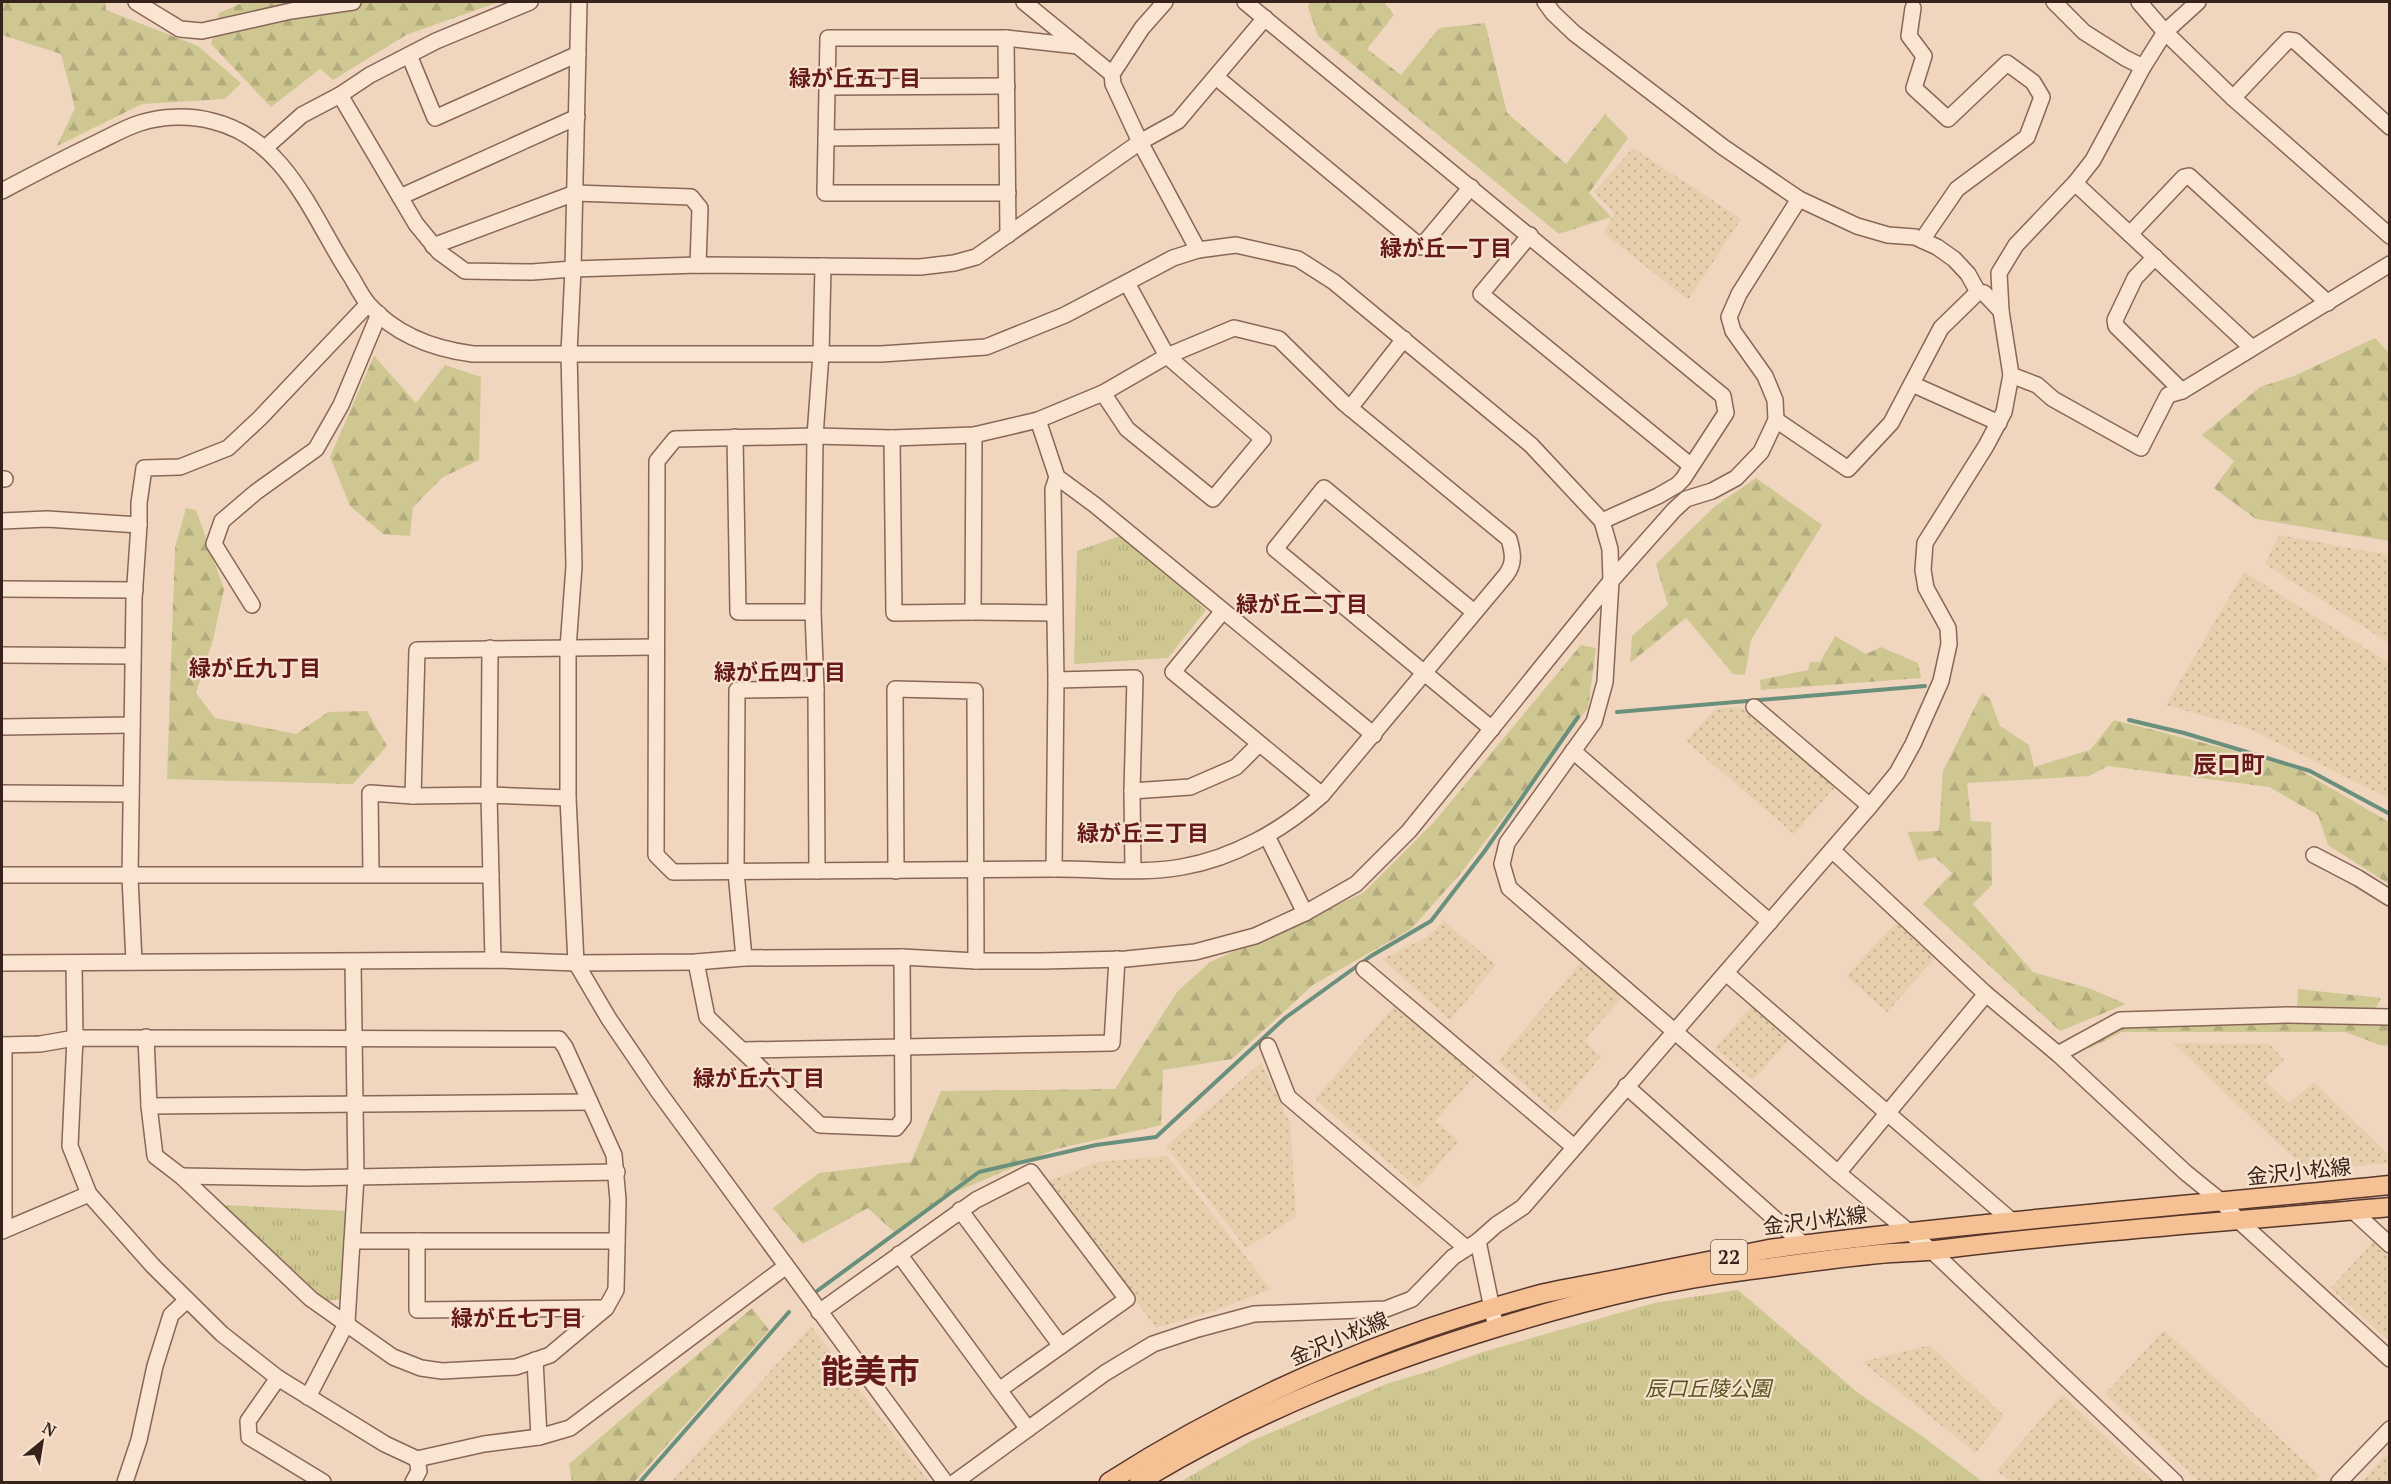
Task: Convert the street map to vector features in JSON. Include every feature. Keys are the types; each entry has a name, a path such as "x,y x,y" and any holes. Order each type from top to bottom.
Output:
{"main road":[{"name":"金沢小松線","path":"1109,1482 1192,1433 1262,1397 1368,1349 1544,1293 1769,1249 1908,1232 2390,1185"},
{"name":"金沢小松線","path":"1139,1482 1202,1445 1291,1401 1455,1339 1583,1302 1744,1271 1881,1254 1932,1251 2083,1233 2390,1207"}],"street":[{"path":"136,2 180,29 201,31 291,11 353,2"},
{"path":"265,148 302,115 340,95 370,75 436,41 530,2"},
{"path":"579,2 569,353 574,566 568,648 568,798 576,963 609,1019 658,1091 945,1482"},
{"path":"1024,2 1112,74"},
{"path":"1164,2 1142,28 1112,74 1113,84 1140,142 1198,250"},
{"path":"1245,2 1724,396 1726,413 1683,479 1658,496 1602,521"},
{"path":"1545,2 1553,13 1592,47 1723,147 1799,199 1857,226 1888,235 1915,237 1937,247 1954,259 1968,274 1978,292"},
{"path":"2054,2 2084,32 2143,67"},
{"path":"2139,2 2165,32 2233,98 2390,236"},
{"path":"955,1482 1105,1373 1153,1344 1254,1314 1386,1309 1412,1299 1453,1257 1523,1207 1870,806 1897,773 1913,744 1941,681 1949,644 1948,628 1926,588 1923,570 1925,543 2004,412 2011,375 2001,311 2000,273 2016,245 2075,183 2093,160 2143,67 2165,32 2198,2"},
{"path":"1913,8 1909,36 1924,56 1914,88 1948,119 2007,63 2033,82 2042,97 2027,137 1957,189 1922,240"},
{"path":"340,95 416,224 439,252 465,270 505,273 698,265 920,267 954,263 976,257 1140,142 1178,120 1265,18"},
{"path":"1008,193 825,193 828,38 1006,38 1078,46"},
{"path":"1006,38 1008,235"},
{"path":"2233,98 2288,40 2295,41 2390,127"},
{"path":"409,55 435,118 578,54"},
{"path":"1216,77 1421,247 1471,187"},
{"path":"827,87 1007,86"},
{"path":"2,191 46,167 140,123 186,117 224,124 265,148 295,181 373,309 389,324 422,342 449,351 473,354 881,354 986,347 1065,315 1173,258 1198,250 1236,244 1298,260 1334,282 1531,445 1602,521 1610,549 1611,580 1605,682 1594,722 1507,843 1502,864 1509,888 1838,1173 1932,1251 2175,1482"},
{"path":"400,197 577,117"},
{"path":"826,138 1007,136"},
{"path":"2130,234 2184,177 2189,176 2328,303"},
{"path":"2075,183 2252,348"},
{"path":"433,246 575,193 691,197 700,208 698,265"},
{"path":"2,963 493,960 576,963 696,962 744,958 902,957 976,961 1117,959 1195,952 1255,936 1305,913 1356,884 1409,831 1611,580 1686,499 1712,491 1736,478 1750,465 1769,437 1776,420 1775,400 1765,376 1733,331 1729,317 1739,294 1799,199"},
{"path":"1530,235 1481,294 1690,465"},
{"path":"2155,256 2135,278 2115,320 2116,326 2182,391"},
{"path":"2011,375 2037,385 2069,409 2141,448 2168,395 2182,391 2390,264"},
{"path":"817,872 816,689 813,612 815,436 821,354 823,266"},
{"path":"1103,393 1127,429 1213,499 1263,439 1167,356 1127,282"},
{"path":"1776,420 1848,469 1891,423 1941,328 1978,292"},
{"path":"1978,292 1984,293 2001,311"},
{"path":"134,962 130,877 133,656 139,503 144,468 180,466 228,448 373,309"},
{"path":"252,604 213,544 222,520 256,492 316,449 342,405 373,309"},
{"path":"1234,327 1278,339 1350,408 1509,539 1513,555 1511,569 1322,795 1296,819 1267,836 1226,854 1182,867 1133,870 673,872 656,855 656,647 657,461 675,439 815,436 892,438 974,435 1038,420 1103,393 1167,356 1234,327"},
{"path":"1350,408 1404,339"},
{"path":"1912,384 1999,423"},
{"path":"1038,420 1057,477 1095,505 1374,735"},
{"path":"973,612 974,435"},
{"path":"735,437 738,612 813,612"},
{"path":"892,438 894,613 1054,613"},
{"path":"1054,869 1056,680 1053,489 1057,477"},
{"path":"1474,612 1324,488 1275,549 1492,729"},
{"path":"2,521 47,519 139,525"},
{"path":"2,589 135,590"},
{"path":"1223,611 1173,672 1322,795"},
{"path":"413,796 417,651 656,647"},
{"path":"490,648 489,795 493,960"},
{"path":"2,655 133,656"},
{"path":"1056,680 1135,678 1132,791 1133,870"},
{"path":"744,958 736,872 737,690 816,689"},
{"path":"896,871 896,689 975,691 976,961"},
{"path":"1754,707 1870,806"},
{"path":"2,728 132,725"},
{"path":"1132,791 1190,787 1236,766 1259,744"},
{"path":"1573,751 1770,922"},
{"path":"2,793 131,794"},
{"path":"371,874 370,793 413,796 489,795 568,798"},
{"path":"1267,836 1305,913"},
{"path":"1832,850 1986,994 2058,1054 2185,1172 2222,1202 2238,1220 2390,1359"},
{"path":"2314,855 2390,898"},
{"path":"2,875 330,877 371,874 491,875"},
{"path":"696,962 707,1017 820,1125 896,1128 903,1119 902,957"},
{"path":"744,1050 1112,1043 1117,959"},
{"path":"308,1397 346,1322 356,1177 353,962"},
{"path":"74,963 75,1038 70,1146 89,1194 127,1239 222,1334 278,1378 385,1444 417,1459 484,1444 539,1437 570,1428 786,1267"},
{"path":"1364,969 1574,1147"},
{"path":"1726,973 2013,1222"},
{"path":"1838,1173 1986,994"},
{"path":"2058,1054 2120,1020 2288,1015 2390,1017"},
{"path":"89,1194 3,1230 3,1045 40,1044 75,1038 146,1037 559,1039 615,1155 616,1290 606,1308 550,1355 516,1367 442,1371 421,1368 393,1357 303,1292 181,1176 155,1156 149,1106 146,1037"},
{"path":"1268,1046 1288,1097 1472,1244 1496,1328"},
{"path":"1626,1086 1803,1245"},
{"path":"149,1106 590,1102"},
{"path":"181,1176 305,1178 616,1172"},
{"path":"819,1312 960,1210 1031,1172 1127,1299 999,1390"},
{"path":"960,1210 1061,1346"},
{"path":"2352,1210 2390,1245"},
{"path":"352,1241 617,1241"},
{"path":"417,1241 417,1311 606,1308"},
{"path":"899,1254 1028,1429"},
{"path":"125,1482 139,1440 155,1366 171,1315 187,1299"},
{"path":"535,1360 539,1437"},
{"path":"278,1378 248,1420 249,1437 323,1482"},
{"path":"2338,1482 2390,1429"},
{"path":"413,1482 419,1471 417,1459"}],"shaded area":[{"path":"1633,148 1741,219 1688,300 1604,233 1614,213 1594,192"},
{"path":"2279,535 2389,555 2389,643 2265,564"},
{"path":"2244,572 2389,663 2389,799 2248,728 2166,705"},
{"path":"1741,707 1836,786 1794,834 1686,741 1716,708"},
{"path":"1899,920 1937,956 1887,1012 1846,976"},
{"path":"1444,921 1496,965 1450,1020 1382,959 1428,937"},
{"path":"1581,962 1622,997 1584,1041 1601,1056 1555,1113 1498,1061"},
{"path":"1402,997 1481,1069 1435,1121 1459,1141 1418,1188 1315,1099"},
{"path":"1752,1006 1791,1038 1753,1080 1715,1048"},
{"path":"2173,1043 2269,1044 2284,1060 2264,1080 2289,1103 2314,1082 2389,1155 2389,1163 2307,1171"},
{"path":"1261,1063 1290,1123 1296,1217 1246,1248 1166,1146"},
{"path":"1167,1156 1271,1289 1214,1311 1156,1328 1047,1181 1098,1162"},
{"path":"2373,1242 2389,1256 2389,1341 2331,1288"},
{"path":"811,1326 929,1482 671,1482"},
{"path":"2164,1330 2320,1476 2314,1482 2200,1482 2105,1394"},
{"path":"1930,1345 2004,1416 1976,1453 1862,1362"},
{"path":"2062,1395 2154,1482 2013,1482 1996,1471"},
{"path":"2389,1452 2389,1482 2361,1482"}],"green space":[{"path":"2,2 105,2 106,10 198,46 241,83 225,99 142,104 57,146 75,108 61,54 2,35"},
{"path":"244,2 499,2 406,35 333,80 320,69 271,107 211,44 219,13"},
{"path":"1310,2 1384,2 1394,15 1367,49 1401,75 1439,28 1485,23 1507,113 1566,164 1605,114 1628,138 1589,193 1611,217 1559,234 1318,36 1308,7"},
{"path":"2375,338 2389,353 2389,541 2256,519 2214,488 2234,461 2202,435 2260,387 2294,376"},
{"path":"374,356 416,403 445,365 481,377 479,460 443,477 413,507 410,536 383,534 350,506 330,457"},
{"path":"1756,478 1822,525 1751,640 1745,675 1733,674 1686,618 1630,663 1632,636 1668,605 1656,564 1714,507"},
{"path":"186,508 196,510 224,589 213,640 196,693 215,718 296,734 328,712 367,711 387,746 353,784 167,779 175,548"},
{"path":"1126,534 1206,610 1168,658 1074,664 1077,551"},
{"path":"1835,636 1866,654 1881,647 1918,663 1921,678 1761,690 1760,680 1808,670 1810,662 1820,662"},
{"path":"1581,645 1596,648 1588,708 1460,874 1411,929 1313,985 1232,1059 1163,1070 1161,1125 1056,1149 951,1194 894,1232 868,1208 803,1244 773,1208 819,1173 911,1162 941,1091 1115,1089 1177,992 1210,962 1363,893 1434,822"},
{"path":"1982,693 1990,699 2000,726 2029,745 2034,767 2090,750 2114,720 2300,770 2389,822 2389,884 2328,845 2318,815 2269,787 2108,766 2089,776 1967,783 1971,821 1991,822 1992,885 1973,904 2033,972 2091,989 2126,1004 2060,1031 1923,904 1952,873 1935,857 1918,861 1908,832 1939,831 1943,771"},
{"path":"2298,989 2381,998 2375,1009 2297,1010"},
{"path":"2355,1018 2389,1022 2389,1046 2345,1032 2122,1032 2088,1049 2094,1040 2128,1026"},
{"path":"224,1205 347,1211 342,1299 326,1301"},
{"name":"辰口丘陵公園","path":"1738,1290 1857,1392 1922,1436 1983,1482 1180,1482 1253,1440 1389,1383 1483,1352 1654,1303"},
{"path":"752,1308 769,1330 634,1482 572,1482 569,1464"}],"waterway":[{"path":"1617,712 1925,686"},
{"path":"817,1291 979,1172 1096,1145 1156,1137 1285,1018 1371,956 1431,921 1484,852 1578,717"},
{"path":"2129,720 2184,733 2310,771 2390,814"},
{"path":"640,1482 789,1312"}],"district":[{"name":"緑が丘五丁目","path":"855,78"},
{"name":"緑が丘一丁目","path":"1446,248"},
{"name":"緑が丘二丁目","path":"1302,604"},
{"name":"緑が丘九丁目","path":"255,668"},
{"name":"緑が丘四丁目","path":"780,672"},
{"name":"辰口町","path":"2229,765"},
{"name":"緑が丘三丁目","path":"1143,833"},
{"name":"緑が丘六丁目","path":"759,1078"},
{"name":"緑が丘七丁目","path":"517,1318"},
{"name":"能美市","path":"870,1371"}]}
